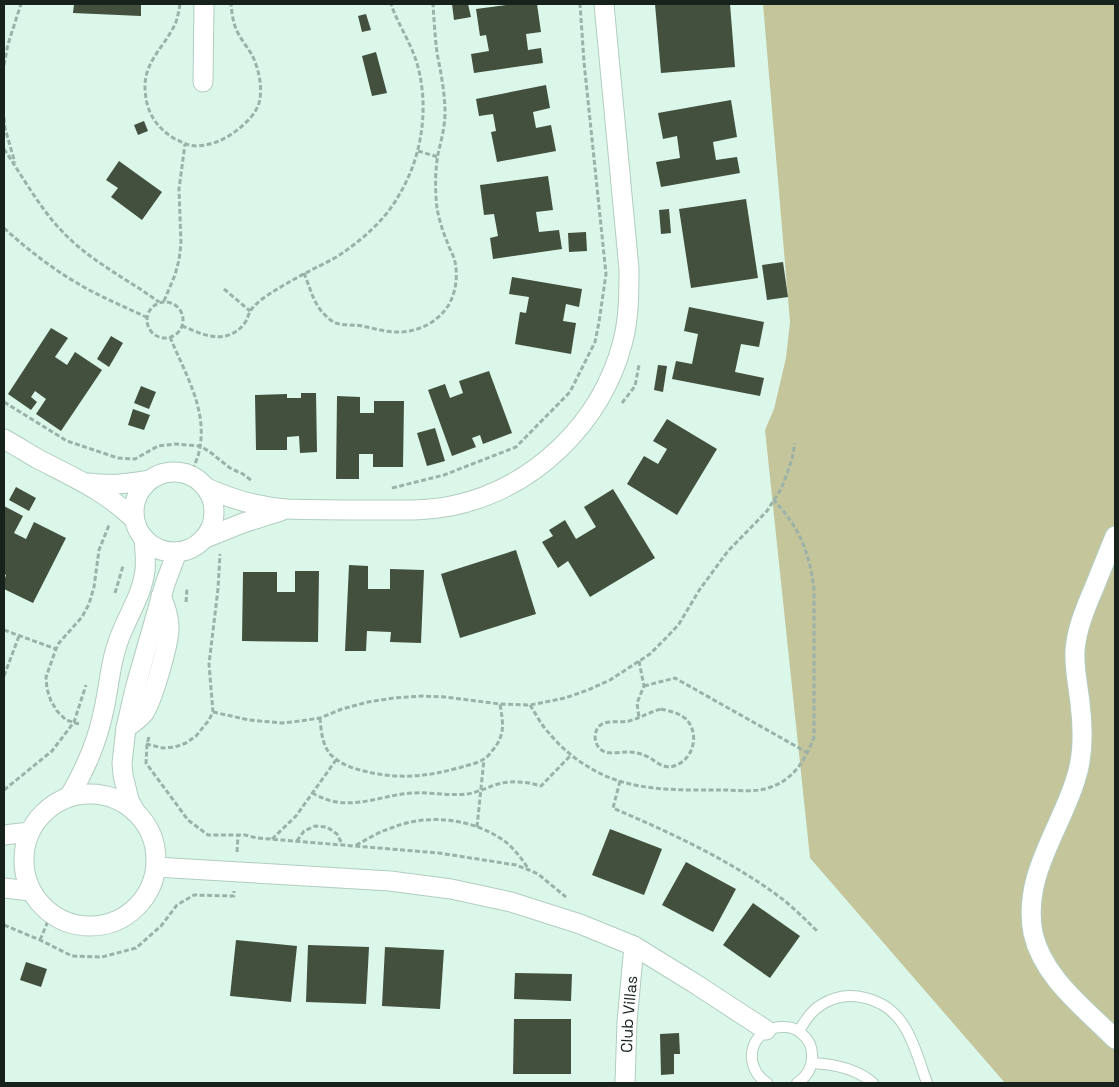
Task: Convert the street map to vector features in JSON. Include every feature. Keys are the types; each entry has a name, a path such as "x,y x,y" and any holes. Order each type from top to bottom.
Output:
{"street":[{"path":"203,82 204,4"},
{"path":"207,488 246,503 287,509 415,510 451,506 485,496 518,480 548,460 573,435 595,406 612,375 623,340 629,305 629,269 604,4"},
{"path":"4,439 85,483 115,502 134,519"},
{"path":"169,471 190,474 200,480 212,498 214,514 210,530 196,546 187,550 168,552 159,550 139,533 134,519 135,497 148,480 158,474 169,471"},
{"path":"85,483 117,484 148,480"},
{"path":"203,539 243,523 287,509"},
{"path":"1115,536 1082,617 1075,650 1075,667 1082,718 1081,756 1068,800 1041,862 1035,882 1031,911 1034,934 1046,964 1072,998 1115,1039"},
{"path":"69,797 91,754 99,730 111,664 117,644 136,602 145,570 146,554 144,539"},
{"path":"135,811 123,803 104,796 82,794 69,797 46,811 37,820 25,846 26,877 31,891 39,903 51,914 64,921 79,926 94,926 110,923 136,908 146,896 152,882 156,867 154,843 150,831 129,800 122,775 122,762 125,734 148,707 168,642 170,634 168,617 161,596 177,552"},
{"path":"4,835 30,832"},
{"path":"156,867 390,882 451,889 511,902 580,924 634,946 766,1030"},
{"path":"4,888 31,891"},
{"name":"Club Villas","path":"625,1083 627,1022 634,946"}],"lane":[{"path":"798,1030 808,1016 820,1005 835,998 852,996 868,998 883,1004 895,1014 904,1026 927,1083"},
{"path":"767,1083 755,1071 752,1063 752,1053 754,1044 759,1036 766,1030 777,1027 788,1027 798,1030 808,1039 812,1051 812,1063 809,1072 797,1083"},
{"path":"812,1063 843,1067 873,1083"}],"path":[{"path":"4,65 8,44 21,4"},
{"path":"180,4 176,23 149,66 145,84 146,102 153,118 165,132 185,144 196,146 216,143 233,134 250,120 259,104 260,82 253,57 238,33 233,19 231,4"},
{"path":"182,326 209,336 218,337 228,336 236,332 243,326 250,311 264,297 304,273 340,255 374,227 399,197 418,151 423,104 420,77 413,51 394,14 391,4"},
{"path":"304,273 319,308 324,314 341,325 361,326 395,332 411,331 425,326 438,317 448,305 454,291 456,276 455,261 442,228 437,207 438,157 445,113 433,4"},
{"path":"384,490 444,475 516,447 570,392 595,342 606,274 584,62 580,4"},
{"path":"4,118 16,166"},
{"path":"164,301 175,275 180,252 179,189 185,144"},
{"path":"4,149 39,203 70,240 88,255 159,302"},
{"path":"418,151 438,157"},
{"path":"4,228 33,254 58,271 91,291 146,317"},
{"path":"224,289 250,311"},
{"path":"164,301 171,302 177,306 183,318 179,331 170,338 158,337 152,334 146,323 148,310 153,305 164,301"},
{"path":"170,338 197,401 200,415 200,446 198,457 190,474"},
{"path":"617,409 635,386 640,356"},
{"path":"4,402 67,441 118,458 135,458 158,446 175,444 200,446 254,483"},
{"path":"213,712 234,718 282,723 320,718 359,705 394,698 445,697 500,704 530,704 564,698 610,680 650,654 679,624 700,589 723,558 767,511 787,474 795,443"},
{"path":"530,704 547,732 571,755 594,770 620,781 652,788 673,790 754,790 771,787 786,779 799,768 808,753 814,737 814,589 806,548 787,514 774,500"},
{"path":"99,730 66,720 57,711 47,689 46,677 59,643 82,617 89,604 94,587 99,550 115,502"},
{"path":"125,734 147,744 162,748 175,747 186,743 196,736 213,712 209,664 218,589 222,531"},
{"path":"186,582 186,610"},
{"path":"4,630 56,649"},
{"path":"4,676 18,636"},
{"path":"639,661 644,686 637,703 639,718"},
{"path":"644,686 675,678 808,753"},
{"path":"320,718 325,745 336,760 345,765 371,773 388,776 424,776 442,773 484,759 494,748 503,732 500,704"},
{"path":"661,709 685,718 690,725 694,741 688,756 674,766 665,767 642,754 631,752 610,753 603,751 597,746 595,738 597,730 602,724 628,722 639,718 652,711 661,709"},
{"path":"4,790 52,751 74,722"},
{"path":"150,735 147,744 146,763 188,820 208,835 439,853 516,865 530,870 572,901"},
{"path":"312,793 335,802 347,804 411,793 468,794 493,785 511,782 541,786 571,755"},
{"path":"477,827 484,759"},
{"path":"272,839 296,816 336,760"},
{"path":"620,781 613,808 679,838 721,860 781,899 818,932"},
{"path":"355,845 393,827 409,822 445,820 465,823 493,834 507,844 530,870"},
{"path":"297,841 304,831 315,826 327,827 337,834 342,845"},
{"path":"4,925 72,956 102,957 136,948 161,926 177,906 194,895 234,896 238,836"},
{"path":"40,940 51,914"}],"green space":[{"path":"763,4 1115,4 1115,1083 1005,1083 810,858 765,430 774,409 786,358 790,322"}],"building":[{"path":"74,4 141,4 141,16 73,13"},
{"path":"452,4 468,4 471,17 454,20"},
{"path":"513,4 537,4 541,32 526,34 528,50 541,48 543,63 474,73 471,54 489,51 486,35 480,36 476,9"},
{"path":"655,4 730,4 735,67 661,73"},
{"path":"366,14 371,30 362,32 358,16"},
{"path":"376,52 387,93 372,96 362,56"},
{"path":"546,85 550,108 533,112 536,128 551,125 556,151 497,162 491,132 496,131 493,114 479,116 476,99"},
{"path":"731,100 737,137 713,142 716,160 737,157 740,173 661,187 656,162 680,158 677,136 663,139 658,113"},
{"path":"144,121 148,131 138,135 134,125"},
{"path":"119,161 162,192 142,220 111,197 118,188 106,180"},
{"path":"548,176 553,210 536,212 539,232 559,230 562,249 493,259 490,238 498,236 494,214 484,215 480,185"},
{"path":"746,199 758,278 691,288 679,209"},
{"path":"669,209 671,233 661,234 659,210"},
{"path":"586,232 587,251 569,252 568,233"},
{"path":"783,262 788,297 767,300 762,265"},
{"path":"512,277 582,289 579,307 566,304 563,321 576,323 571,354 515,344 520,312 526,313 529,297 509,294"},
{"path":"689,307 764,322 759,347 741,344 735,372 764,378 760,396 672,379 676,361 692,364 698,334 684,331"},
{"path":"51,328 68,338 55,357 67,365 75,352 102,370 61,431 36,414 46,399 35,391 31,397 37,402 31,410 8,394"},
{"path":"111,336 123,343 109,367 97,359"},
{"path":"658,365 667,366 663,392 654,390"},
{"path":"489,371 512,433 483,444 480,435 472,438 476,447 452,456 428,390 445,384 450,398 463,393 459,381"},
{"path":"141,386 156,392 149,409 134,403"},
{"path":"301,393 316,393 317,452 300,453 299,436 287,437 287,450 256,450 255,395 287,394 287,398 301,398"},
{"path":"337,396 360,397 360,413 374,413 374,401 404,401 403,467 373,467 373,454 359,454 359,479 336,479"},
{"path":"133,409 150,415 144,430 128,425"},
{"path":"667,419 717,449 677,515 627,484 644,456 658,464 667,449 653,441"},
{"path":"435,428 445,461 427,466 417,433"},
{"path":"16,487 36,498 29,511 9,500"},
{"path":"613,489 655,558 590,597 568,561 558,568 542,542 553,536 549,530 565,520 576,539 596,527 584,507"},
{"path":"4,506 23,516 14,533 26,539 34,522 66,538 33,603 4,589 6,575 4,574"},
{"path":"516,550 536,614 460,638 441,574"},
{"path":"349,565 368,566 368,589 390,589 390,569 424,570 421,643 390,642 391,632 367,631 366,651 345,651"},
{"path":"295,571 319,571 318,642 242,641 243,572 277,572 277,592 295,592"},
{"path":"610,829 662,849 644,895 592,875"},
{"path":"686,862 736,889 713,932 662,905"},
{"path":"753,903 800,936 770,978 723,945"},
{"path":"236,940 297,946 291,1002 230,996"},
{"path":"308,945 369,947 366,1004 306,1002"},
{"path":"385,947 444,950 440,1009 382,1006"},
{"path":"26,962 47,969 41,987 20,980"},
{"path":"515,973 572,974 571,1001 514,999"},
{"path":"514,1019 571,1019 571,1074 513,1074"},
{"path":"679,1033 680,1054 674,1054 674,1074 661,1075 660,1034"}]}
